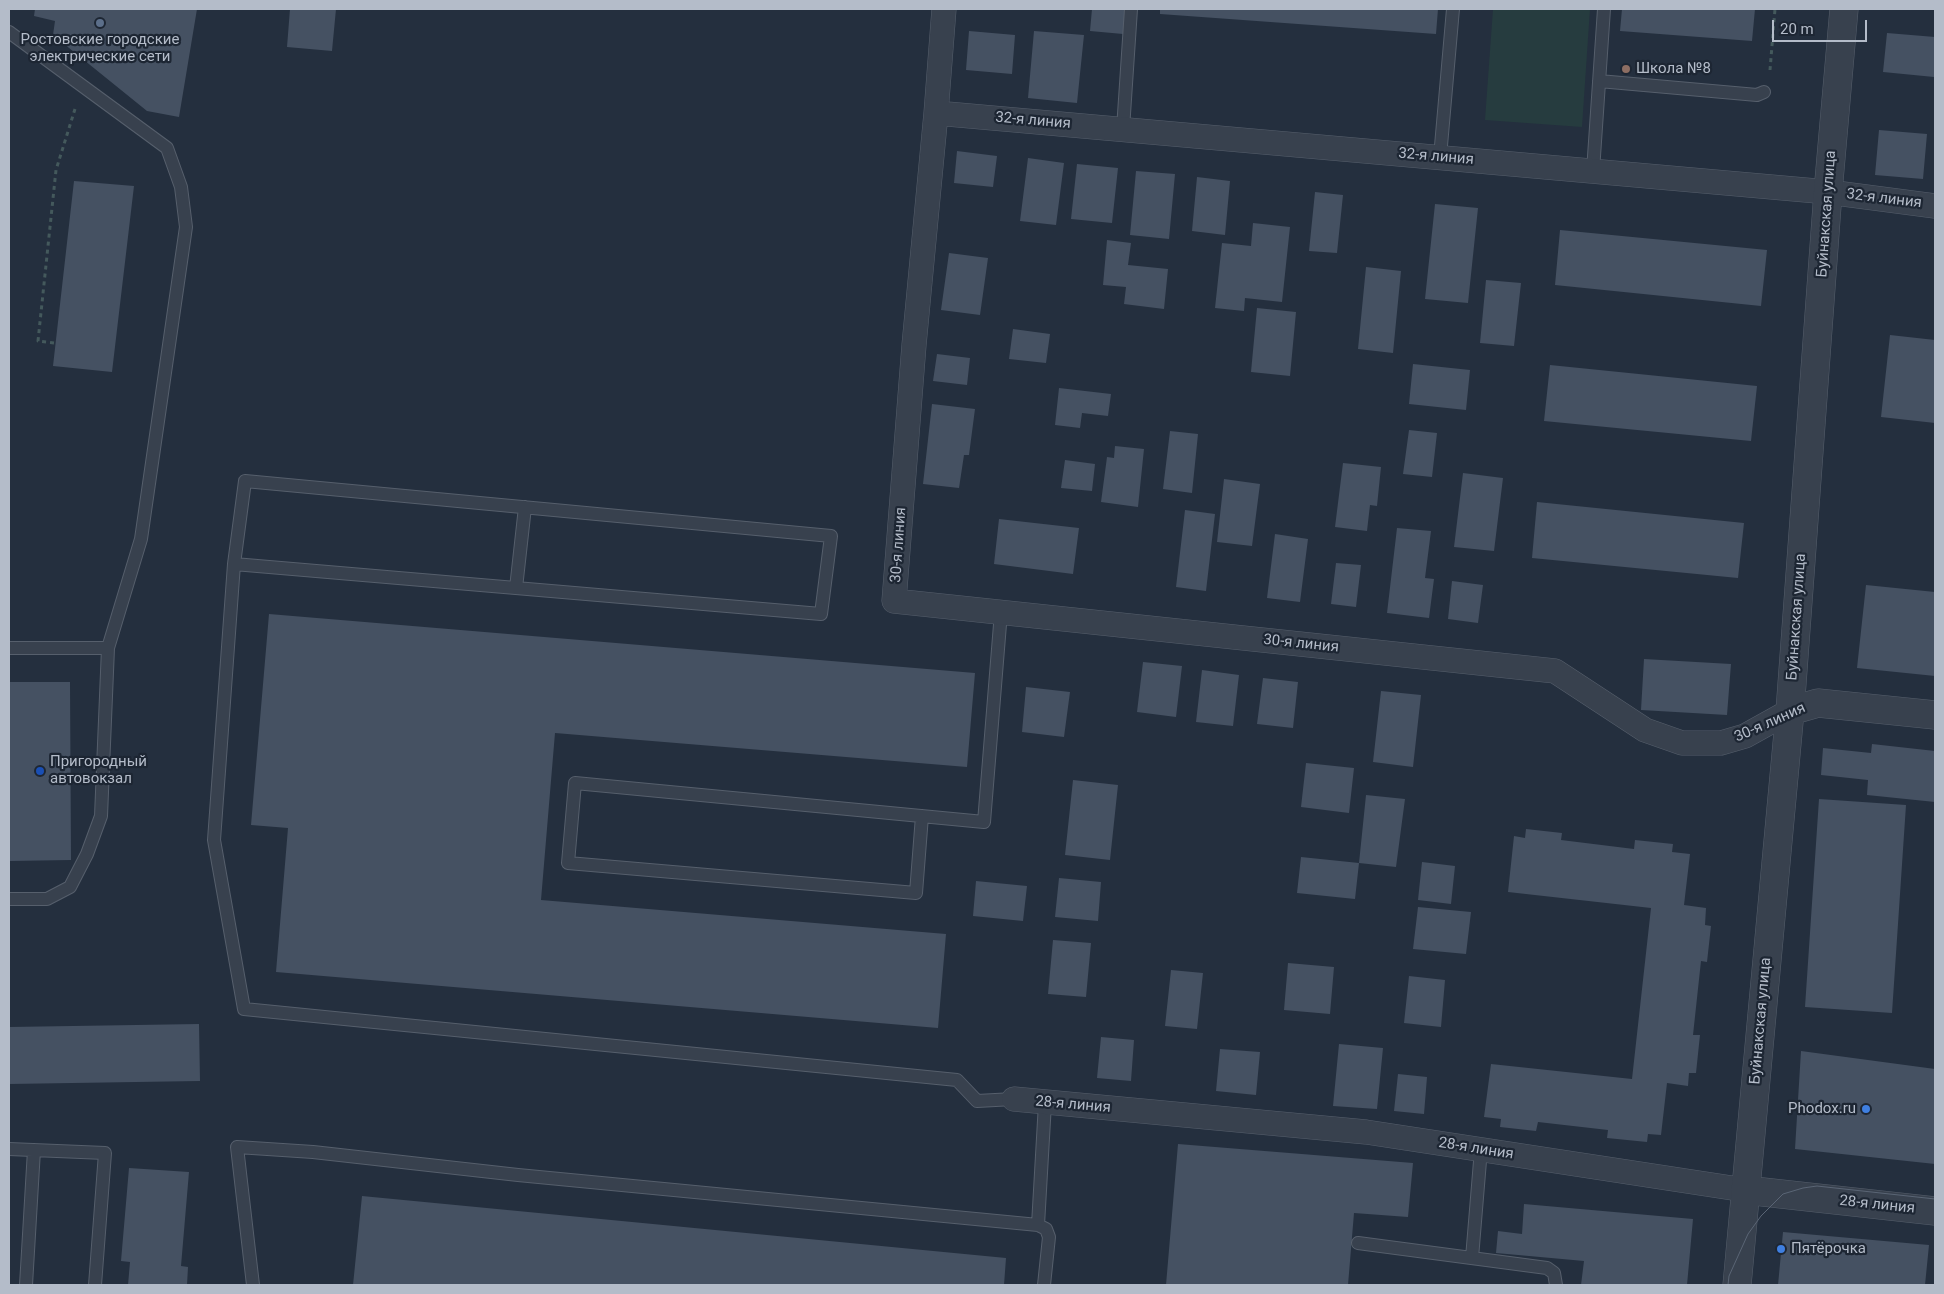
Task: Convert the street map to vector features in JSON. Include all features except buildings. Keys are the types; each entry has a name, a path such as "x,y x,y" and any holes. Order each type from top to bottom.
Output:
{"street":[{"path":"936,112 944,9"},
{"name":"Буйнакская улица","path":"1737,1285 1790,711 1828,192 1844,9"},
{"name":"32-я линия","path":"936,112 1828,192 1935,206"},
{"name":"30-я линия","path":"936,112 914,345 894,601 1554,671 1645,730 1682,743 1721,743 1745,736 1790,711 1818,703 1935,715"},
{"name":"28-я линия","path":"1014,1100 1366,1132 1745,1190 1935,1211"}],"lane":[{"path":"1123,129 1131,9"},
{"path":"1440,157 1453,9"},
{"path":"1593,171 1604,9"},
{"path":"9,32 167,148 181,187 186,227 141,538 108,648 101,816 87,854 70,887 47,899 9,899"},
{"path":"1599,81 1757,94 1764,92"},
{"path":"234,564 821,614 831,536 245,481 234,564 214,840 244,1010 957,1080 977,1101 1014,1100"},
{"path":"516,588 525,507"},
{"path":"922,816 916,893 568,863 575,783 922,816 984,822 1001,612"},
{"path":"9,648 108,648"},
{"path":"1038,1225 1044,1102"},
{"path":"254,1285 237,1147 314,1152 518,1176 1038,1225 1046,1229 1048,1237 1044,1285"},
{"path":"9,1149 105,1153 95,1285"},
{"path":"1472,1258 1481,1149"},
{"path":"26,1285 34,1150"},
{"path":"1358,1243 1547,1268 1554,1273 1556,1285"}],"path":[{"path":"1764,92 1768,83 1775,9"},
{"path":"54,343 38,341 56,170 82,86"}],"green space":[{"path":"1493,9 1590,9 1582,127 1485,120"}],"tram line":[{"path":"1728,1285 1729,1276 1748,1234 1761,1216 1783,1194 1817,1186 1935,1199"}],"place":[{"name":"Ростовские городские электрические сети","path":"100,23"},
{"name":"Школа №8","path":"1626,69"},
{"name":"Пригородный автовокзал","path":"40,771"},
{"name":"Phodox.ru","path":"1866,1109"},
{"name":"Пятёрочка","path":"1781,1249"}]}
